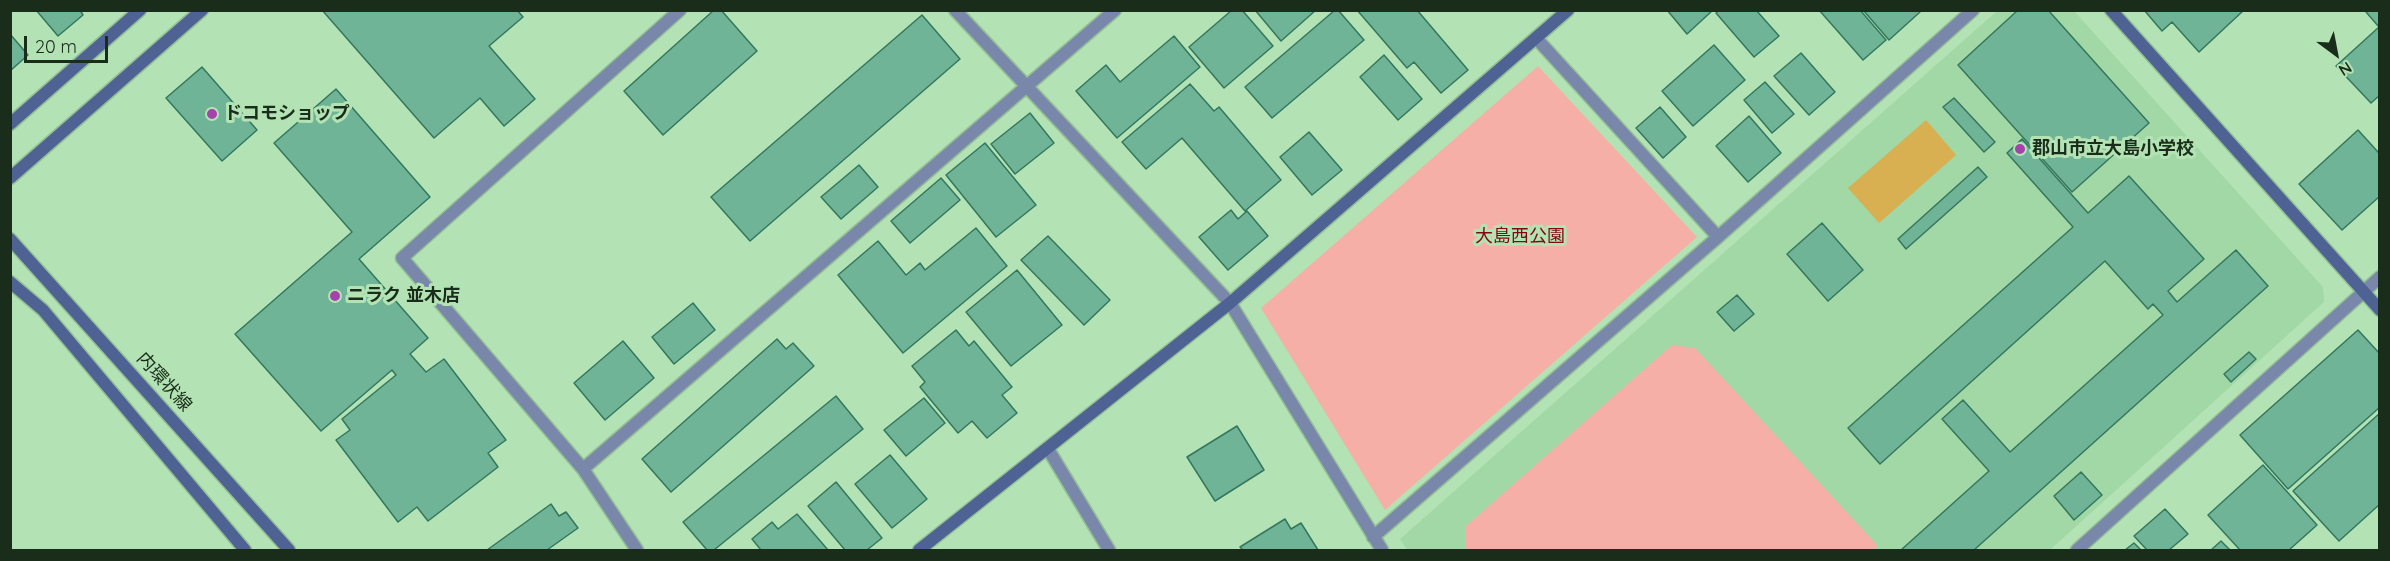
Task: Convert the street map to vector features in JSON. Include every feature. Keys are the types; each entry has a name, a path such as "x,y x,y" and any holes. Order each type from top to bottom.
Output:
{"street":[{"path":"10,124 140,10"},
{"path":"10,178 202,10"},
{"path":"637,550 583,469 402,258 680,10"},
{"path":"955,10 1230,303 1382,550"},
{"path":"583,469 1115,10"},
{"path":"919,550 1230,303 1568,10"},
{"path":"1373,537 1718,237 1973,10"},
{"path":"2112,10 2379,310"},
{"path":"1536,38 1718,237"},
{"name":"内環状線","path":"10,239 289,550"},
{"path":"2077,550 2379,277"},
{"path":"10,282 43,310 245,550"},
{"path":"1048,449 1109,550"}],"shaded area":[{"name":"郡山市立大島小学校","path":"1997,11 2074,11 2323,287 2324,302 2050,550 1407,550 1400,539"},
{"path":"1926,120 1956,155 1879,223 1848,188"}],"green space":[{"name":"大島西公園","path":"1538,66 1697,237 1385,510 1261,308"},
{"path":"1672,345 1695,348 1878,546 1873,550 1465,550 1465,527"}],"building":[{"path":"36,10 80,10 83,15 58,36"},
{"path":"322,10 517,10 523,17 489,46 535,99 504,126 480,98 434,138"},
{"path":"714,10 721,10 757,51 663,135 624,91"},
{"path":"1232,10 1242,10 1273,46 1224,88 1189,47"},
{"path":"1255,10 1316,10 1281,41"},
{"path":"1335,10 1338,10 1364,40 1272,118 1245,87"},
{"path":"1357,10 1417,10 1468,70 1441,93 1414,62 1407,68"},
{"path":"1667,10 1713,10 1687,34"},
{"path":"1719,10 1756,10 1779,36 1754,57 1716,13"},
{"path":"1819,10 1860,10 1886,40 1863,60"},
{"path":"1863,10 1919,10 1920,12 1889,40"},
{"path":"2018,10 2048,10 2149,123 2072,192 1958,65"},
{"path":"2144,10 2244,10 2199,52 2172,22 2162,31"},
{"path":"2380,10 2380,95 2371,103 2336,66 2379,27 2366,12"},
{"path":"922,15 960,59 750,241 711,197"},
{"path":"10,34 28,55 10,71"},
{"path":"1174,36 1200,67 1117,138 1076,91 1106,65 1120,82"},
{"path":"1714,45 1745,80 1693,126 1662,91"},
{"path":"1801,53 1835,92 1809,115 1774,76"},
{"path":"1384,55 1422,99 1398,120 1360,77"},
{"name":"ドコモショップ","path":"202,67 257,130 222,161 166,98"},
{"path":"1765,82 1794,114 1772,133 1744,100"},
{"path":"1190,84 1214,111 1219,107 1281,180 1245,211 1182,138 1146,169 1122,142"},
{"name":"ニラク 並木店","path":"336,89 430,197 359,259 428,338 410,354 426,372 444,359 506,440 488,453 498,467 428,521 417,507 398,522 336,440 350,430 342,419 396,375 392,370 321,431 235,334 352,232 274,143"},
{"path":"1954,98 1995,142 1984,152 1943,107"},
{"path":"1660,107 1686,137 1663,158 1636,128"},
{"path":"1030,113 1054,143 1015,174 991,144"},
{"path":"1749,116 1781,153 1748,182 1716,146"},
{"path":"2358,130 2378,152 2380,150 2380,196 2342,230 2299,184"},
{"path":"1309,132 1342,170 1312,195 1280,157"},
{"path":"2022,139 2088,213 2129,176 2204,259 2168,291 2177,302 2236,250 2268,286 1974,550 1901,550 1989,471 1942,419 1963,400 2010,452 2163,315 2153,304 2148,309 2105,261 1880,464 1848,428 2073,227 2007,153"},
{"path":"985,143 1036,205 996,237 946,175"},
{"path":"859,165 878,187 841,219 821,197"},
{"path":"1978,167 1987,177 1906,249 1898,239"},
{"path":"941,178 960,200 910,243 891,221"},
{"path":"1231,210 1238,219 1247,211 1268,236 1228,270 1199,237"},
{"path":"1822,223 1863,270 1828,301 1787,254"},
{"path":"976,228 1007,266 903,353 838,275 878,241 906,275 920,263 925,270"},
{"path":"1048,236 1110,300 1084,325 1021,260"},
{"path":"1017,270 1062,325 1011,366 966,312"},
{"path":"1737,295 1754,314 1734,331 1717,312"},
{"path":"693,303 715,330 674,364 652,337"},
{"path":"956,330 969,346 974,341 1012,387 1002,395 1017,413 987,438 972,421 958,433 920,387 925,382 912,366"},
{"path":"2358,330 2380,354 2380,407 2288,489 2240,435"},
{"path":"777,339 786,349 793,343 814,366 671,492 642,459"},
{"path":"623,341 654,378 605,420 574,383"},
{"path":"2249,352 2256,359 2231,382 2224,374"},
{"path":"836,396 863,429 714,550 707,550 683,522"},
{"path":"924,398 945,423 906,456 884,430"},
{"path":"2380,413 2380,504 2339,541 2293,491"},
{"path":"1237,426 1264,470 1215,501 1187,457"},
{"path":"890,455 927,499 892,528 855,484"},
{"path":"2263,465 2317,525 2289,550 2240,550 2208,515"},
{"path":"2081,472 2102,495 2074,520 2054,496"},
{"path":"836,482 882,538 867,550 845,550 808,506"},
{"path":"551,504 559,516 566,512 578,528 547,550 487,550"},
{"path":"2165,509 2188,534 2169,550 2147,550 2134,536"},
{"path":"797,514 828,550 761,550 752,539 772,522 778,529"},
{"path":"1285,519 1291,529 1301,523 1318,550 1243,550 1240,547"},
{"path":"2221,541 2230,550 2211,550"},
{"path":"2134,543 2141,550 2125,550"}],"place":[{"name":"ドコモショップ","path":"212,114"},
{"name":"郡山市立大島小学校","path":"2020,149"},
{"name":"ニラク 並木店","path":"335,296"}]}
